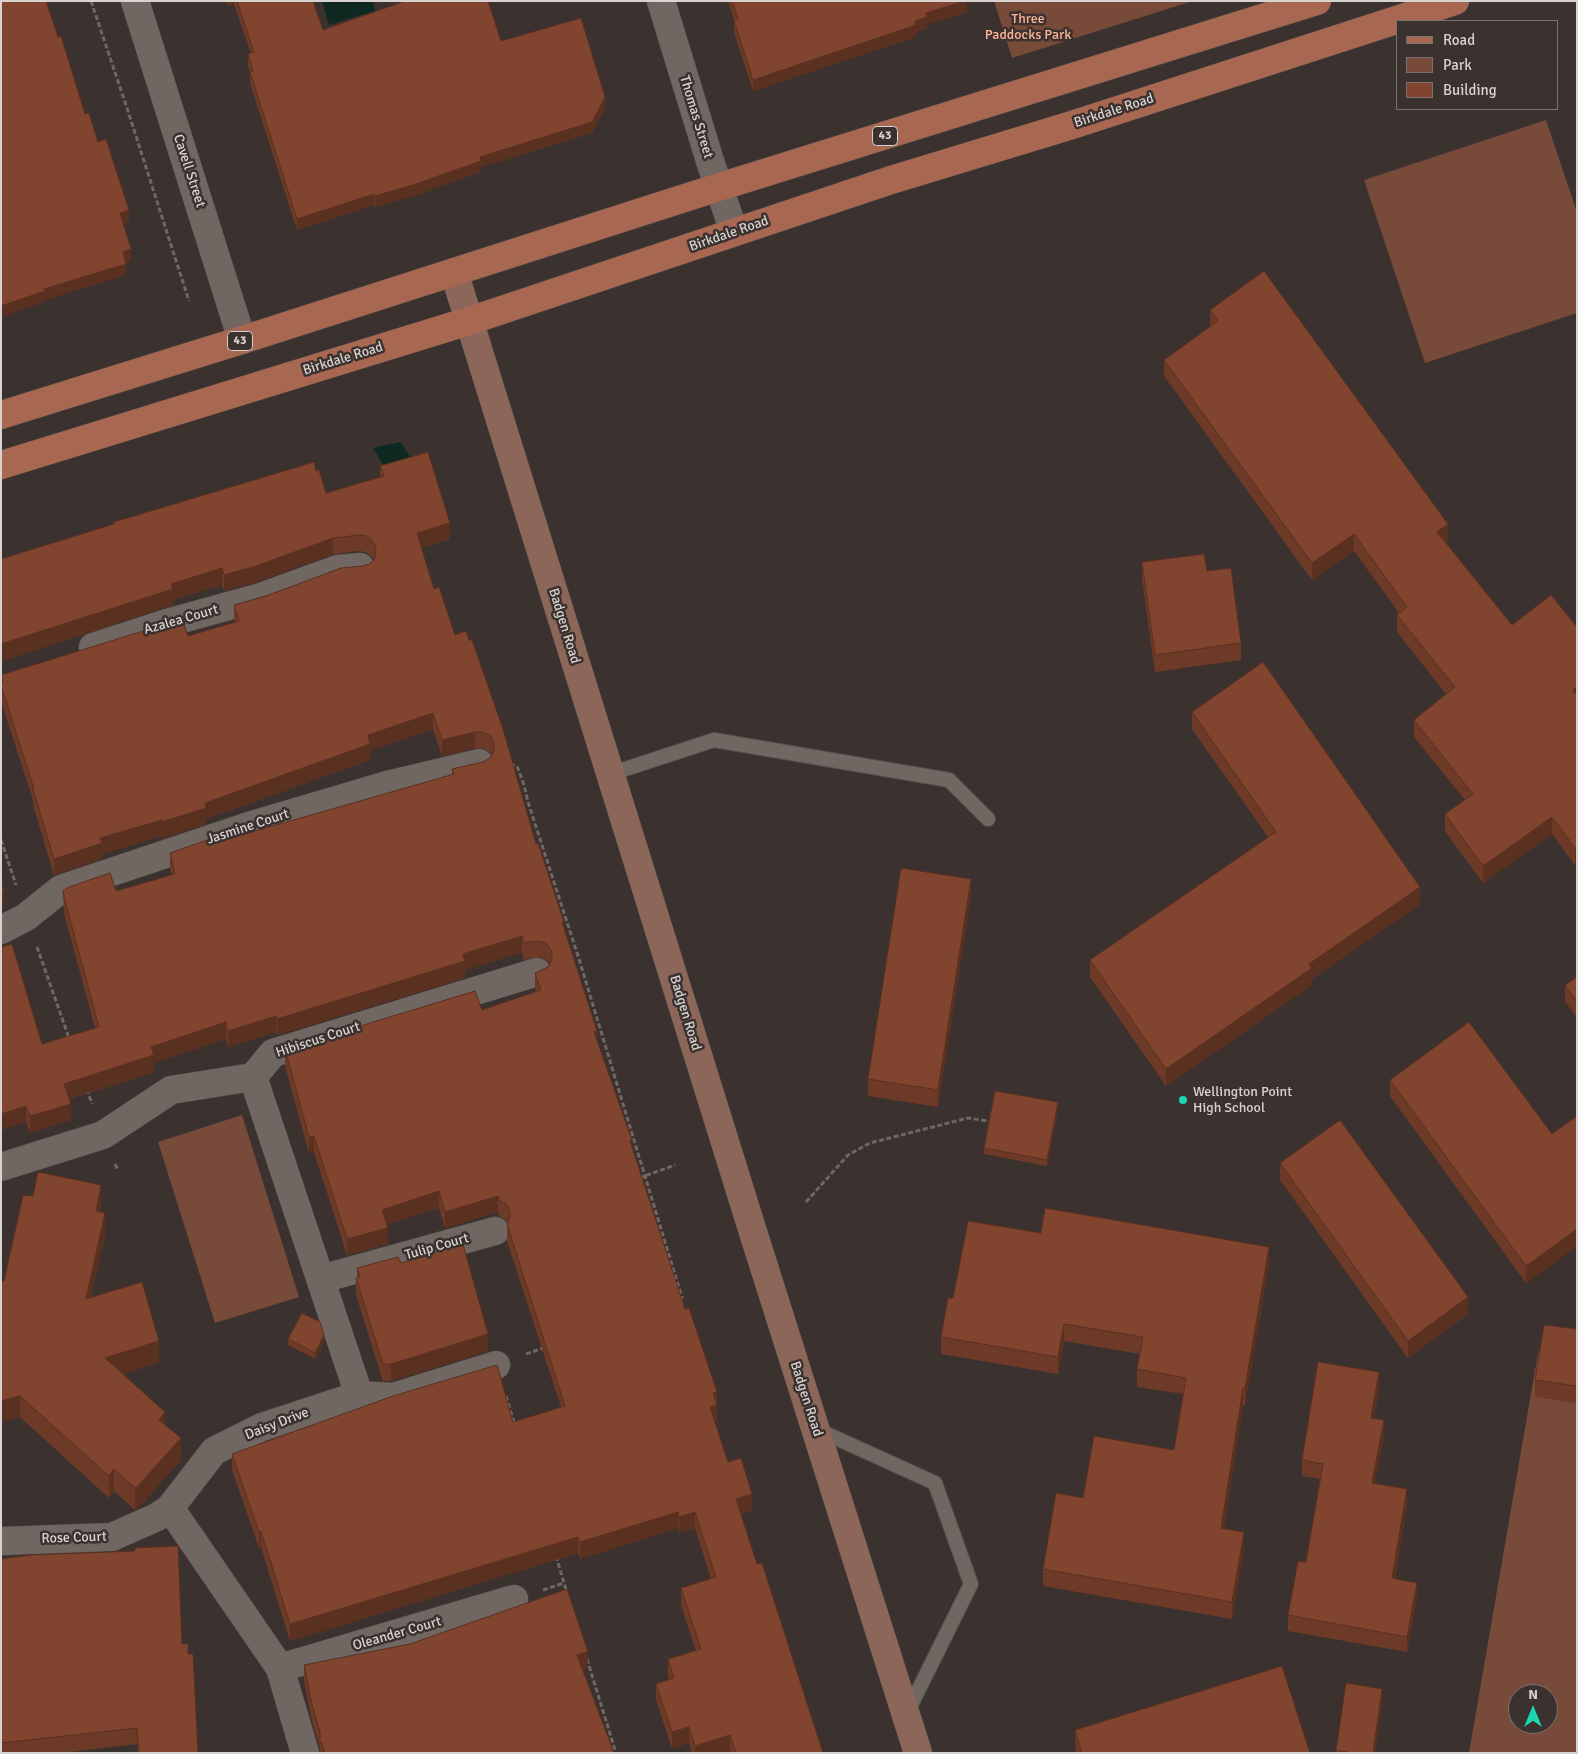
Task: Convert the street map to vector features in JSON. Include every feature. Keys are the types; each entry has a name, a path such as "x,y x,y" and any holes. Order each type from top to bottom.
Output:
{"main road":[{"name":"43","path":"1,415 719,187 1317,1"},
{"name":"Birkdale Road","path":"1396,20 1455,1"},
{"name":"Birkdale Road","path":"1,465 470,321 892,180 1072,125 1396,20"}],"street":[{"name":"Cavell Street","path":"135,1 242,340"},
{"name":"Thomas Street","path":"661,1 734,232"},
{"name":"Badgen Road","path":"454,272 918,1753"},
{"name":"Azalea Court","path":"66,655 166,623 261,597 338,570 362,566"},
{"name":"Jasmine Court","path":"1,930 26,917 61,889 268,821 392,784 480,763"},
{"name":"Hibiscus Court","path":"253,1077 274,1053 537,972"},
{"path":"1,1167 103,1135 171,1090 253,1077 359,1395 392,1397 496,1365"},
{"name":"Tulip Court","path":"321,1279 495,1231"},
{"name":"Daisy Drive","path":"170,1508 214,1451 262,1427 359,1395"},
{"path":"170,1508 280,1668 305,1753"},
{"name":"Rose Court","path":"1,1541 112,1537 157,1517 170,1508"},
{"name":"Oleander Court","path":"280,1668 514,1599"}],"lane":[{"path":"610,774 714,740 949,780 988,819"},
{"path":"816,1429 935,1484 971,1584 906,1714"}],"path":[{"path":"91,1 189,301"},
{"path":"480,763 499,761 517,766 521,775 682,1298 673,1301"},
{"path":"1,840 71,1044"},
{"path":"84,1080 103,1135 118,1170"},
{"path":"806,1202 848,1155 870,1143 968,1118 996,1122"},
{"path":"636,1179 675,1165"},
{"path":"517,1431 496,1365 552,1345"},
{"path":"555,1555 570,1602"},
{"path":"587,1659 616,1753"}],"green space":[{"name":"Three Paddocks Park","path":"994,1 1193,1 1012,58"},
{"path":"1546,120 1577,212 1577,313 1425,363 1364,180"},
{"path":"242,1115 299,1297 215,1323 158,1142"},
{"path":"1538,1353 1577,1360 1577,1753 1469,1753"}],"water":[{"path":"322,1 373,1 375,11 329,25"},
{"path":"400,442 411,458 385,468 373,448"}],"building":[{"path":"1,1 46,1 58,37 61,36 85,114 89,113 98,142 106,139 129,210 120,213 131,249 123,252 126,264 44,289 45,291 1,306"},
{"path":"237,1 313,1 323,30 405,1 488,1 501,41 581,18 605,97 592,122 480,157 481,161 413,185 375,196 374,194 297,219 250,72 253,71 248,54 254,52"},
{"path":"732,1 965,1 926,13 927,17 915,21 916,25 753,80 734,20 738,19"},
{"path":"1264,271 1448,524 1437,532 1512,625 1551,595 1577,627 1577,687 1573,690 1577,695 1577,847 1575,848 1552,817 1483,866 1445,814 1473,794 1414,720 1455,687 1397,615 1407,607 1354,534 1312,563 1164,360 1218,321 1210,310"},
{"path":"428,452 450,523 417,533 434,589 439,587 455,635 466,631 469,640 472,640 503,729 536,844 538,843 564,922 562,922 597,1031 594,1032 632,1140 630,1141 685,1309 689,1308 717,1392 713,1393 717,1405 710,1407 728,1462 741,1458 752,1494 736,1499 757,1564 762,1563 823,1753 736,1753 730,1735 695,1746 689,1727 672,1732 656,1684 674,1678 668,1659 701,1649 681,1588 716,1577 695,1512 679,1517 678,1512 580,1542 578,1537 290,1624 261,1531 259,1532 232,1454 393,1396 497,1365 513,1422 565,1406 507,1224 510,1218 510,1211 506,1204 499,1200 498,1196 445,1212 439,1191 382,1210 388,1228 347,1239 314,1136 309,1137 285,1049 475,991 482,1010 541,990 535,973 548,967 552,960 552,952 547,944 540,941 524,943 522,936 463,954 465,961 277,1019 276,1016 228,1031 226,1022 151,1047 154,1055 64,1084 71,1104 30,1116 26,1106 1,1114 1,947 12,944 42,1044 99,1027 63,891 69,887 110,873 116,891 175,874 170,853 216,837 217,842 454,774 452,769 483,762 490,758 494,751 494,743 491,736 483,732 475,732 442,740 433,713 368,735 370,744 205,803 206,808 100,838 102,843 54,859 1,685 1,682 3,682 1,675 182,619 188,636 239,621 234,605 266,596 341,568 370,564 375,558 376,549 373,541 367,536 333,538 256,566 224,575 222,568 171,584 173,589 1,644 1,559 114,524 114,522 314,462 316,471 319,470 326,493 384,476 380,466"},
{"path":"1204,554 1207,571 1231,568 1241,643 1155,655 1142,562"},
{"path":"1263,662 1420,887 1309,964 1312,968 1166,1069 1090,960 1276,832 1192,712"},
{"path":"901,868 971,879 938,1090 868,1079"},
{"path":"1577,977 1577,1002 1565,985"},
{"path":"1469,1022 1552,1134 1577,1116 1577,1229 1526,1266 1390,1080"},
{"path":"995,1091 1058,1102 1047,1160 984,1148"},
{"path":"1340,1120 1468,1297 1408,1341 1280,1163"},
{"path":"38,1172 101,1185 96,1211 105,1213 86,1299 142,1282 159,1341 105,1358 165,1412 159,1420 181,1438 135,1488 114,1469 109,1476 20,1396 1,1401 1,1282 4,1281 23,1195 33,1196"},
{"path":"1045,1208 1269,1247 1245,1388 1243,1388 1221,1528 1244,1532 1232,1602 1043,1569 1056,1493 1083,1498 1094,1436 1174,1450 1186,1378 1137,1369 1143,1337 1064,1324 1058,1357 941,1337 948,1298 953,1298 968,1221 1041,1233"},
{"path":"463,1244 488,1334 391,1364 383,1364 356,1278 360,1277 357,1268 398,1257 401,1263"},
{"path":"302,1313 320,1322 324,1335 315,1353 288,1339"},
{"path":"1544,1325 1577,1329 1577,1386 1535,1380"},
{"path":"1318,1362 1379,1372 1371,1418 1384,1420 1372,1483 1407,1489 1392,1578 1417,1583 1407,1637 1288,1615 1298,1561 1306,1562 1323,1464 1302,1460"},
{"path":"178,1546 182,1644 188,1644 188,1654 193,1654 198,1753 139,1753 137,1728 1,1743 1,1559 31,1555 135,1551 135,1548"},
{"path":"567,1589 588,1652 577,1655 614,1753 325,1753 322,1743 320,1743 320,1732 304,1665 410,1644"},
{"path":"1282,1666 1310,1753 1082,1753 1075,1730"},
{"path":"1346,1683 1382,1689 1373,1753 1352,1753 1336,1750"}],"place":[{"name":"Wellington Point High School","path":"1183,1100"}]}
